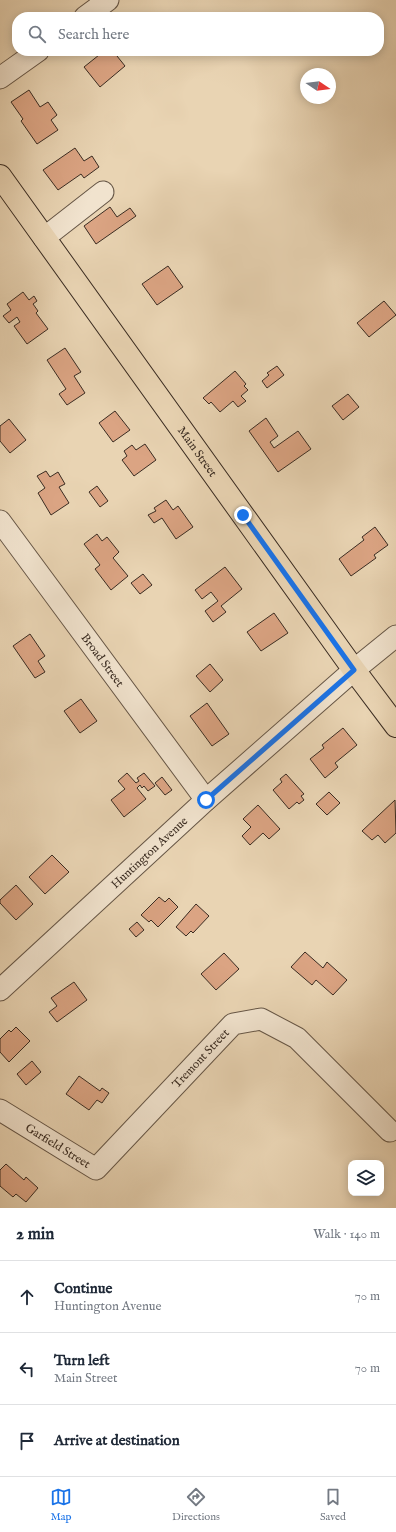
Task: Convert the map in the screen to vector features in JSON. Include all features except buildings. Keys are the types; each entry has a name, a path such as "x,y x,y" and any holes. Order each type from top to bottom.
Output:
{"main road":[{"name":"Main Street","path":"0,176 354,670 396,726"}],"street":[{"path":"92,12 108,0"},
{"path":"0,78 31,56"},
{"path":"44,238 103,192"},
{"name":"Broad Street","path":"0,521 206,800"},
{"name":"Huntington Avenue","path":"0,990 206,800 354,670 396,636"},
{"name":"Tremont Street","path":"96,1169 233,1024 261,1019 297,1038 388,1133"},
{"name":"Garfield Street","path":"0,1110 96,1169"}],"route":[{"path":"206,800 354,670 243,515"}]}
